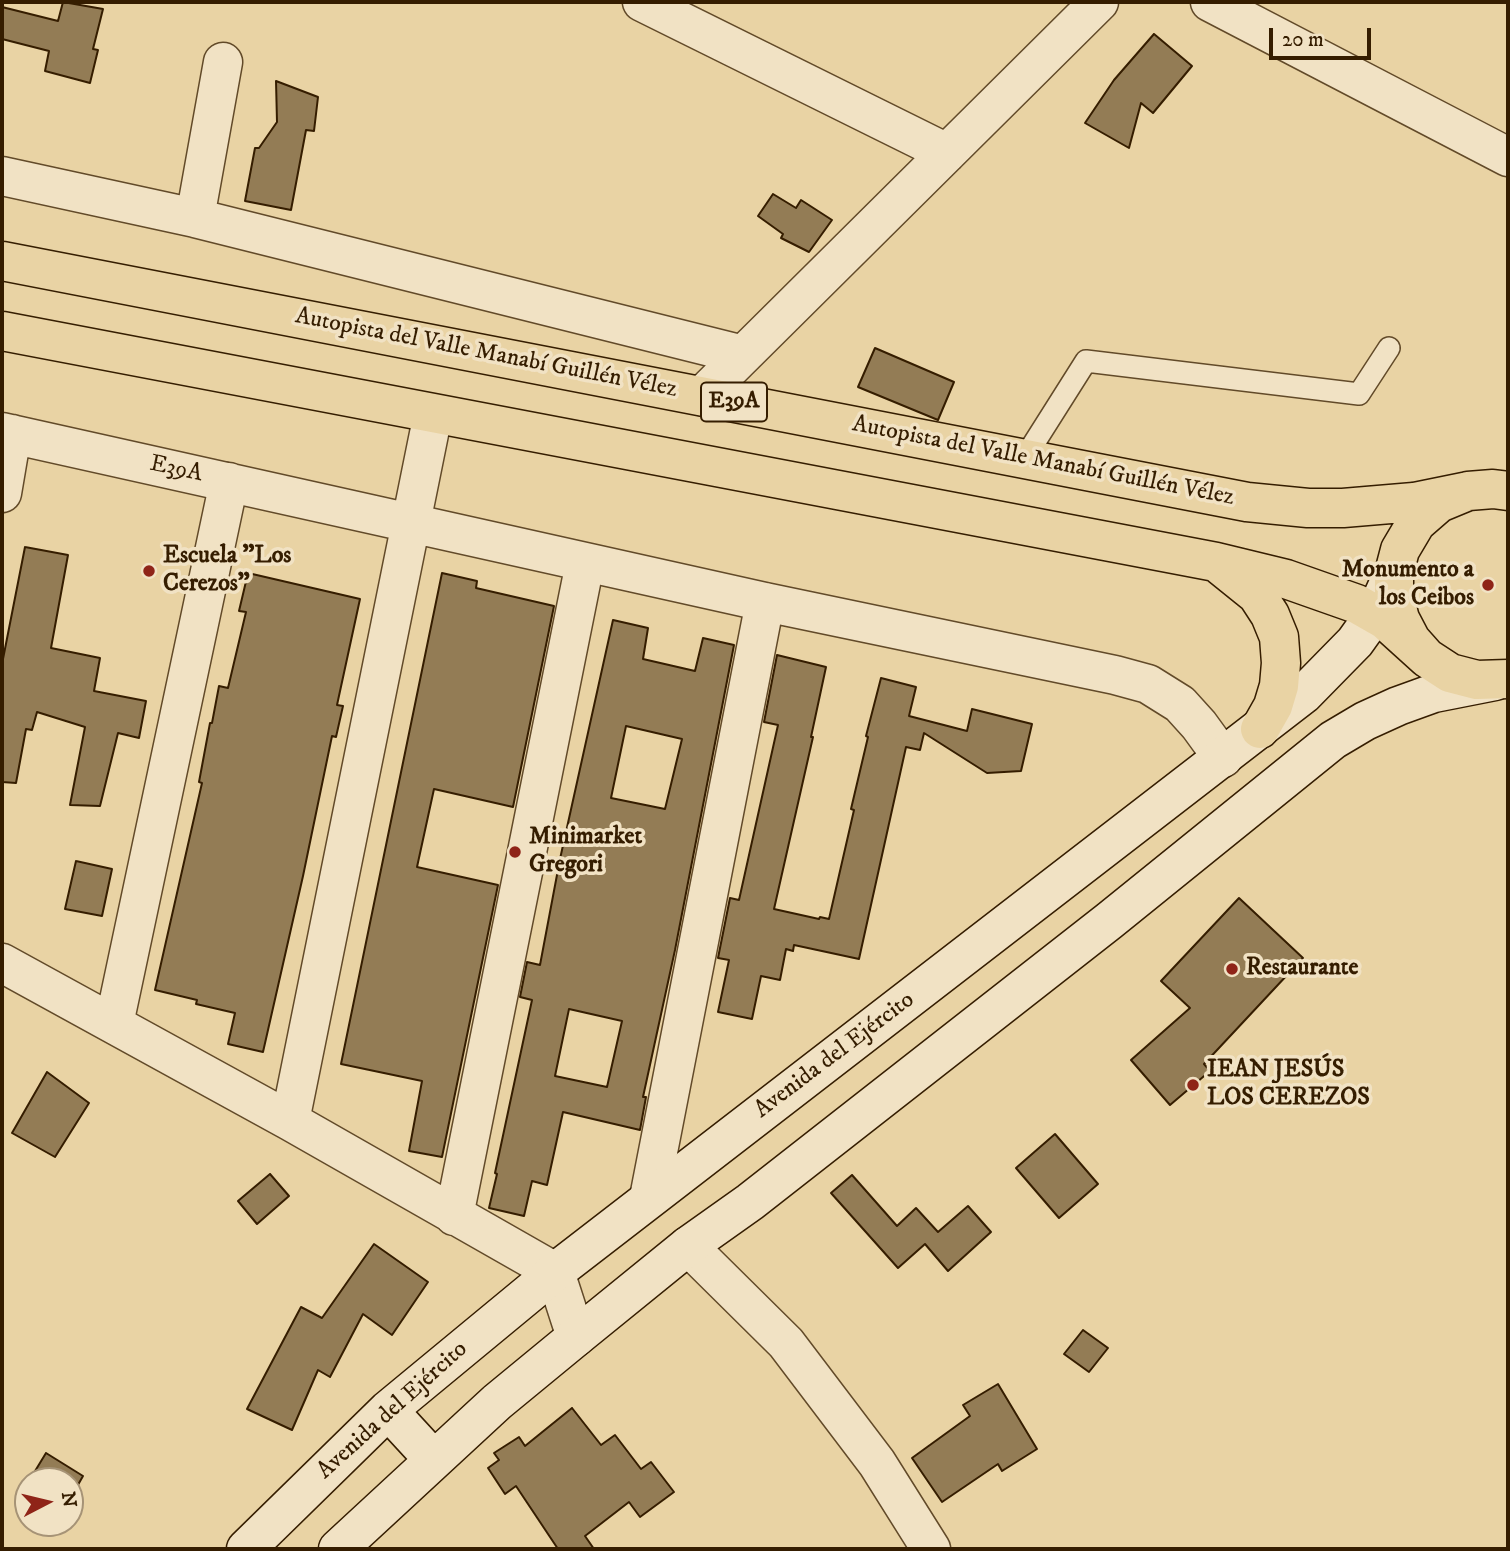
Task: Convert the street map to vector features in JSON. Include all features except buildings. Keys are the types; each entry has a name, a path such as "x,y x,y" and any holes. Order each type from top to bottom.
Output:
{"main road":[{"name":"Autopista del Valle Manabí Guillén Vélez","path":"2,261 1247,502 1308,508 1380,506 1468,491"},
{"name":"E39A","path":"2,331 1216,562 1338,596 1375,614 1426,658 1450,673 1477,680 1507,679"},
{"name":"E39A","path":"1426,658 1411,640 1400,619 1394,596 1394,573 1400,550 1416,523 1439,503 1468,491 1508,491"},
{"path":"1216,562 1257,595 1270,615 1279,637 1279,686 1273,706 1260,729"}],"street":[{"path":"642,2 947,153"},
{"path":"702,396 1099,2"},
{"path":"1210,2 1508,156"},
{"path":"195,218 223,62"},
{"path":"2,176 195,218 743,355"},
{"path":"290,1121 433,414"},
{"path":"2,493 7,433"},
{"name":"E39A","path":"7,433 585,563 1115,675 1147,684 1180,704 1223,758"},
{"path":"114,1024 229,482"},
{"path":"1468,491 1508,483"},
{"name":"Avenida del Ejército","path":"246,1549 388,1410 555,1272 1304,694 1355,642 1375,614 1385,595 1400,550"},
{"path":"454,1216 585,563"},
{"path":"649,1198 765,602"},
{"path":"338,1549 497,1402 576,1337 688,1246 826,1143 1333,740 1365,721 1434,693 1507,679"},
{"path":"2,963 290,1121 555,1272 576,1337"},
{"path":"688,1246 786,1343 877,1463 931,1549"},
{"path":"388,1410 434,1460"}],"lane":[{"path":"1024,459 1086,361 1359,394 1389,348"}],"place":[{"name":"Escuela \"Los Cerezos\"","path":"149,571"},
{"name":"Monumento a los Ceibos","path":"1488,585"},
{"name":"Minimarket Gregori","path":"515,852"},
{"name":"Restaurante","path":"1232,969"},
{"name":"IEAN JESÚS LOS CEREZOS","path":"1193,1085"}]}
